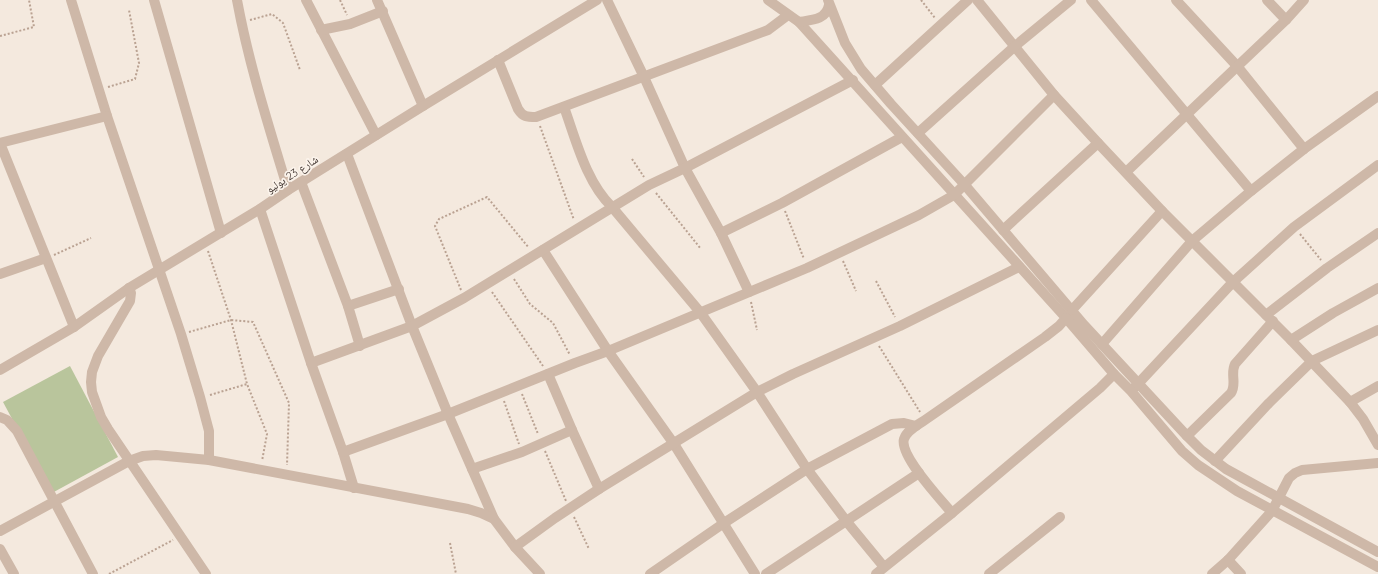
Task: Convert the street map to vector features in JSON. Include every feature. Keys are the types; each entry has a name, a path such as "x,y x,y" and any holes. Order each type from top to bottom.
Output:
{"street":[{"path":"71,0 107,116 181,334 200,397 209,431 209,460"},
{"path":"154,0 221,233"},
{"path":"237,0 256,85 288,190"},
{"path":"306,0 376,135"},
{"path":"377,0 423,106"},
{"name":"شارع 23 يوليو","path":"0,370 74,326 129,288 260,210 288,190 376,135 597,0"},
{"path":"607,0 685,168 721,233 749,292"},
{"path":"768,0 799,22 853,80 902,137 1066,318 1114,374 1131,391 1182,451 1198,465 1238,491 1272,511 1378,567"},
{"path":"875,85 968,0"},
{"path":"977,0 1054,95 1098,143 1162,211 1292,340 1350,402 1367,425 1378,445"},
{"path":"918,133 1014,47 1071,0"},
{"path":"1091,0 1251,191"},
{"path":"1176,0 1237,66 1304,149"},
{"path":"1267,0 1286,20"},
{"path":"1126,172 1286,20 1304,0"},
{"path":"799,22 822,17 828,10 829,2"},
{"path":"829,2 848,48 861,69 964,184 1102,344 1187,436 1201,450 1226,469 1378,552"},
{"path":"321,30 350,24 383,11"},
{"path":"498,60 521,114 525,117 536,118 768,30 788,15"},
{"path":"311,363 412,326 464,298 649,185 685,168 853,80"},
{"path":"343,452 448,414 518,385 608,351 807,268 919,215 954,195 1054,95"},
{"path":"1102,344 1192,241 1304,149 1378,96"},
{"path":"564,107 593,181 603,199 612,207 700,312 757,392 807,469 846,522 884,567"},
{"path":"74,326 0,143 107,116"},
{"path":"721,233 782,203 902,137"},
{"path":"1003,230 1098,143"},
{"path":"347,154 412,326 448,414 494,518 515,547 540,574"},
{"path":"1131,391 1233,282 1294,227 1378,165"},
{"path":"301,182 348,306 360,346"},
{"path":"260,210 354,488"},
{"path":"1072,310 1162,211"},
{"path":"1187,436 1232,393 1234,386 1233,372 1235,364 1270,318 1327,268 1378,233"},
{"path":"539,252 674,444 755,574"},
{"path":"0,274 46,258"},
{"path":"515,547 569,508 757,392 900,326 1019,267"},
{"path":"129,288 131,293 130,301 94,364 91,382 92,392 101,418 206,574"},
{"path":"1292,340 1339,309 1378,288"},
{"path":"348,306 399,289"},
{"path":"952,513 919,473 907,454 904,444 906,435 924,420 1045,337 1059,326 1066,318"},
{"path":"1215,461 1269,403 1312,361 1378,330"},
{"path":"548,374 599,489"},
{"path":"876,574 952,513 1095,392 1114,374"},
{"path":"1350,402 1378,386"},
{"path":"0,417 7,420 17,430 93,574"},
{"path":"650,574 724,523 807,469 892,424 904,423 916,426"},
{"path":"472,469 522,452 572,430"},
{"path":"0,531 129,461 143,456 156,455 209,460 261,469 468,509 494,518"},
{"path":"1212,574 1228,560 1272,511 1289,478 1295,473 1302,470 1378,463"},
{"path":"766,574 919,473"},
{"path":"989,574 1060,517"},
{"path":"0,549 14,574"},
{"path":"1228,560 1241,574"}],"path":[{"path":"0,36 34,27 29,0"},
{"path":"340,0 350,24"},
{"path":"921,0 941,25"},
{"path":"99,90 135,79 139,63 129,10"},
{"path":"241,22 272,14 283,24 300,70"},
{"path":"536,118 577,228"},
{"path":"632,159 649,185 701,249"},
{"path":"464,298 435,226 439,219 487,197 539,252"},
{"path":"782,203 807,268"},
{"path":"1294,227 1327,268"},
{"path":"46,258 91,238"},
{"path":"206,243 230,320 247,384 267,434 261,469"},
{"path":"839,253 856,291"},
{"path":"508,271 530,304 553,323 575,363"},
{"path":"876,281 900,326"},
{"path":"487,284 548,374"},
{"path":"749,292 757,330"},
{"path":"181,334 230,320 253,322 289,404 287,475"},
{"path":"874,338 924,420"},
{"path":"200,397 247,384"},
{"path":"518,385 541,444 589,549"},
{"path":"501,392 522,452"},
{"path":"108,574 181,536"},
{"path":"450,544 456,574"}],"green space":[{"path":"70,366 118,457 52,493 3,402"}]}
